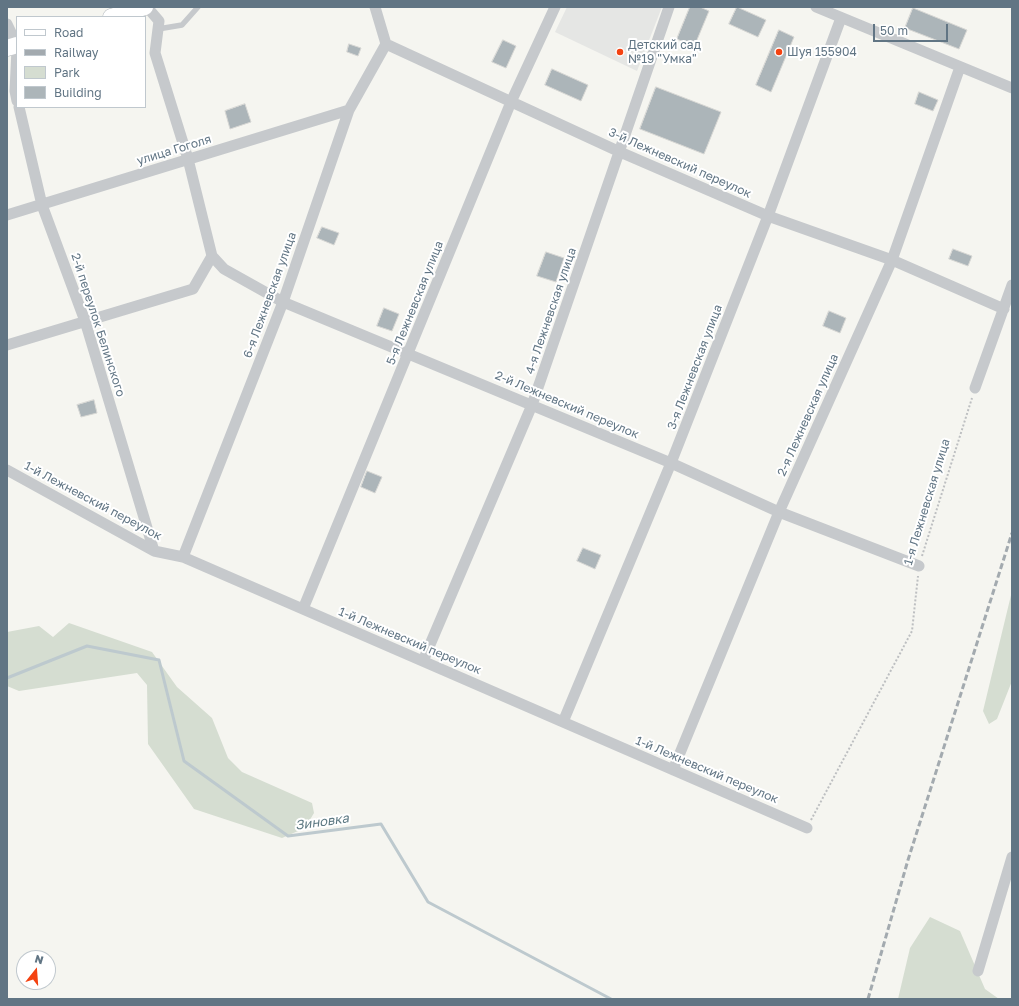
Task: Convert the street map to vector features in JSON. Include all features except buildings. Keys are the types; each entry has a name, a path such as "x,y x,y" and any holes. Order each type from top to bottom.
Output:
{"main road":[{"path":"114,16 146,7"}],"street":[{"path":"7,345 193,289 212,256 188,159 155,53 159,21 146,7"},
{"path":"375,7 386,44"},
{"name":"5-я Лежневская улица","path":"303,609 409,354 511,102 554,7"},
{"name":"4-я Лежневская улица","path":"423,661 532,405 669,7"},
{"path":"816,7 1012,88"},
{"name":"3-я Лежневская улица","path":"563,722 671,463 768,216 842,18"},
{"path":"7,24 16,43"},
{"name":"3-й Лежневский переулок","path":"386,44 620,152 768,216 892,260 1004,309"},
{"name":"6-я Лежневская улица","path":"184,558 283,302 349,110 386,44"},
{"name":"2-я Лежневская улица","path":"673,770 779,512 892,260 960,67"},
{"path":"16,70 16,96"},
{"name":"2-й переулок Белинского","path":"18,108 42,205 85,321 154,551"},
{"name":"улица Гоголя","path":"7,215 349,110"},
{"name":"2-й Лежневский переулок","path":"212,256 224,269 283,302 671,463 779,512 919,566"},
{"path":"975,388 1012,285"},
{"name":"1-й Лежневский переулок","path":"7,470 154,551 184,558 807,828"},
{"path":"978,971 1012,857"}],"lane":[{"path":"158,29 182,25 198,7"}],"path":[{"name":"1-я Лежневская улица","path":"807,828 912,631 919,566 975,388"}],"shaded area":[{"name":"Детский сад №19 \"Умка\"","path":"567,7 662,7 637,71 555,32"}],"green space":[{"path":"1012,591 1012,681 997,719 989,724 983,711"},
{"path":"69,623 152,652 177,687 212,718 228,758 242,772 312,803 314,813 305,828 282,838 194,809 148,744 147,685 137,673 19,691 7,686 7,632 39,626 53,637"},
{"path":"930,917 960,931 985,989 999,999 898,999 910,948"}],"waterway":[{"name":"Зиновка","path":"7,678 87,646 159,660 184,761 288,836 381,824 428,902 611,999"}],"railway":[{"path":"868,999 908,860 1012,533"}],"place":[{"name":"Детский сад №19 \"Умка\"","path":"620,52"},
{"name":"Шуя 155904","path":"779,52"}]}
